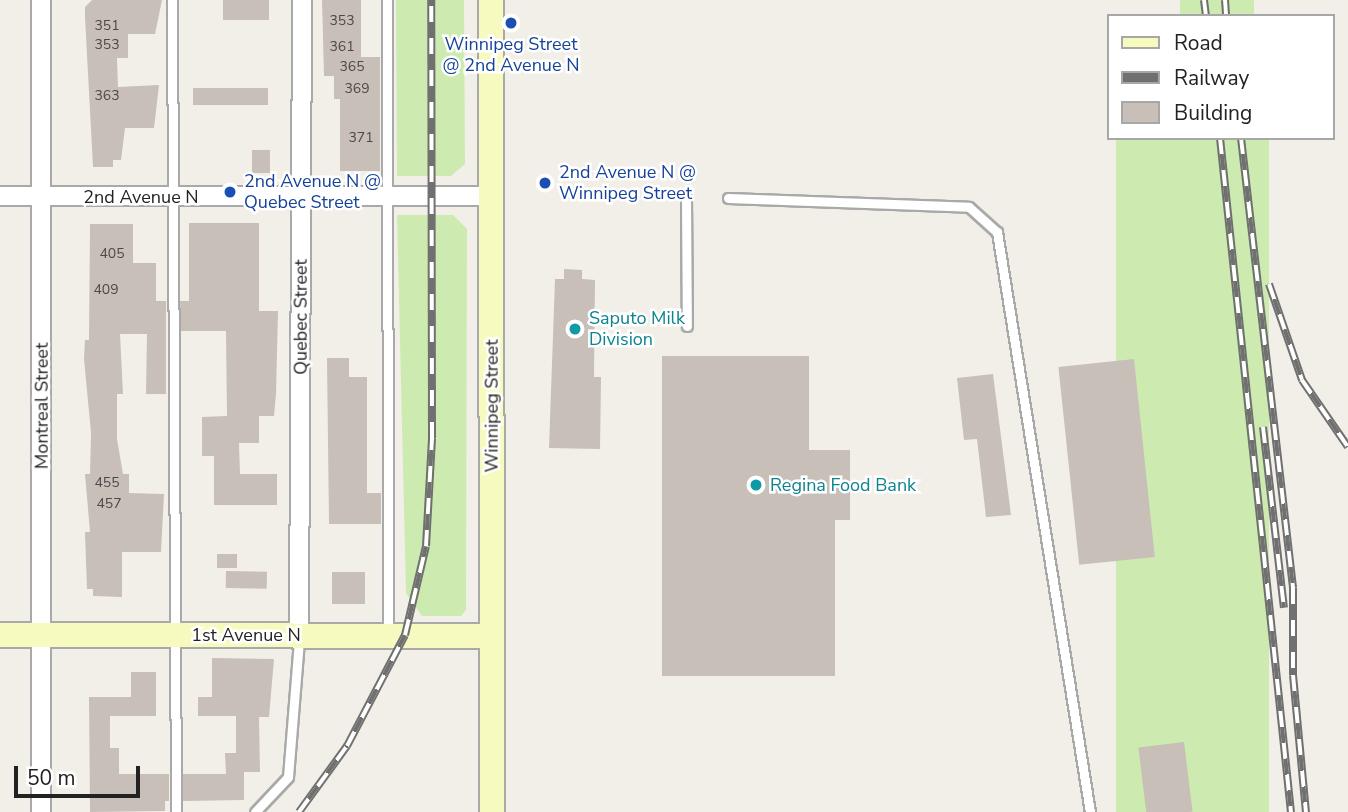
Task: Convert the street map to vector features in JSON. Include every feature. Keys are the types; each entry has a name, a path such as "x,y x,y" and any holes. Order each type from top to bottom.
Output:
{"main road":[{"name":"Winnipeg Street","path":"491,0 492,812"},
{"name":"1st Avenue N","path":"0,635 491,636"}],"street":[{"name":"Montreal Street","path":"41,0 41,812"},
{"name":"Quebec Street","path":"299,635 302,0"},
{"name":"2nd Avenue N","path":"0,197 493,196"}],"lane":[{"path":"172,0 173,635 176,812"},
{"path":"387,0 388,635"},
{"path":"686,198 687,326"},
{"path":"728,198 968,207 997,232 1090,812"},
{"path":"255,812 289,777 299,635"}],"green space":[{"path":"396,0 464,0 465,164 451,176 397,176"},
{"path":"1180,0 1254,0 1254,14 1180,14"},
{"path":"1116,140 1269,140 1269,812 1116,812"},
{"path":"397,215 453,215 467,229 466,610 461,616 422,616 406,593"}],"building":[{"path":"92,0 162,0 155,34 128,34 128,58 117,58 118,87 159,85 154,128 125,128 121,160 113,160 113,167 93,167 85,17 85,7"},
{"path":"223,0 269,0 269,20 223,20"},
{"path":"322,0 361,0 361,57 380,57 380,171 340,171 340,99 334,99 334,76 324,76"},
{"path":"193,88 268,88 268,105 193,105"},
{"path":"252,150 270,150 270,173 252,173"},
{"path":"189,223 259,223 259,311 278,311 276,394 274,416 259,416 259,443 239,443 240,474 277,474 277,505 214,505 214,456 202,456 202,417 227,416 226,331 181,331 180,301 189,301"},
{"path":"90,224 133,224 133,263 156,263 156,301 166,301 166,394 146,394 147,334 120,334 123,394 117,394 117,439 123,474 129,474 129,493 164,494 161,552 122,552 122,597 93,596 93,589 87,589 85,532 90,532 85,474 90,474 91,433 84,359 85,340 89,340"},
{"name":"Saputo Milk Division","path":"564,269 582,270 582,279 595,280 594,377 601,377 600,449 549,448 555,279 564,279"},
{"name":"Regina Food Bank","path":"662,356 809,356 809,450 850,450 850,520 835,520 835,676 662,676"},
{"path":"327,358 349,358 349,377 367,377 367,493 381,493 381,524 329,524"},
{"path":"1134,359 1155,557 1079,565 1058,367"},
{"path":"993,374 1011,515 986,517 977,439 964,440 957,378"},
{"path":"217,554 237,554 237,568 217,568"},
{"path":"226,571 267,572 267,589 226,588"},
{"path":"332,572 365,572 365,604 332,604"},
{"path":"212,658 274,659 269,717 259,717 260,772 244,772 244,800 183,801 183,774 226,774 225,753 236,753 236,716 198,716 198,697 212,697"},
{"path":"131,672 156,672 156,716 110,716 110,748 119,748 119,774 169,774 169,801 165,801 165,811 90,812 89,697 131,697"},
{"path":"1184,742 1193,811 1146,812 1138,748"}],"railway":[{"path":"299,812 347,746 405,635 426,546 432,438 431,0"},
{"path":"1204,0 1206,14"},
{"path":"1225,0 1226,14"},
{"path":"1220,140 1291,812"},
{"path":"1241,140 1293,588 1293,675 1306,812"},
{"path":"1269,284 1302,380 1348,447"},
{"path":"1263,427 1284,608"}],"place":[{"name":"Winnipeg Street @ 2nd Avenue N","path":"511,23"},
{"name":"2nd Avenue N @ Winnipeg Street","path":"545,183"},
{"name":"2nd Avenue N @ Quebec Street","path":"230,192"},
{"name":"Saputo Milk Division","path":"575,329"},
{"name":"Regina Food Bank","path":"756,485"}]}
